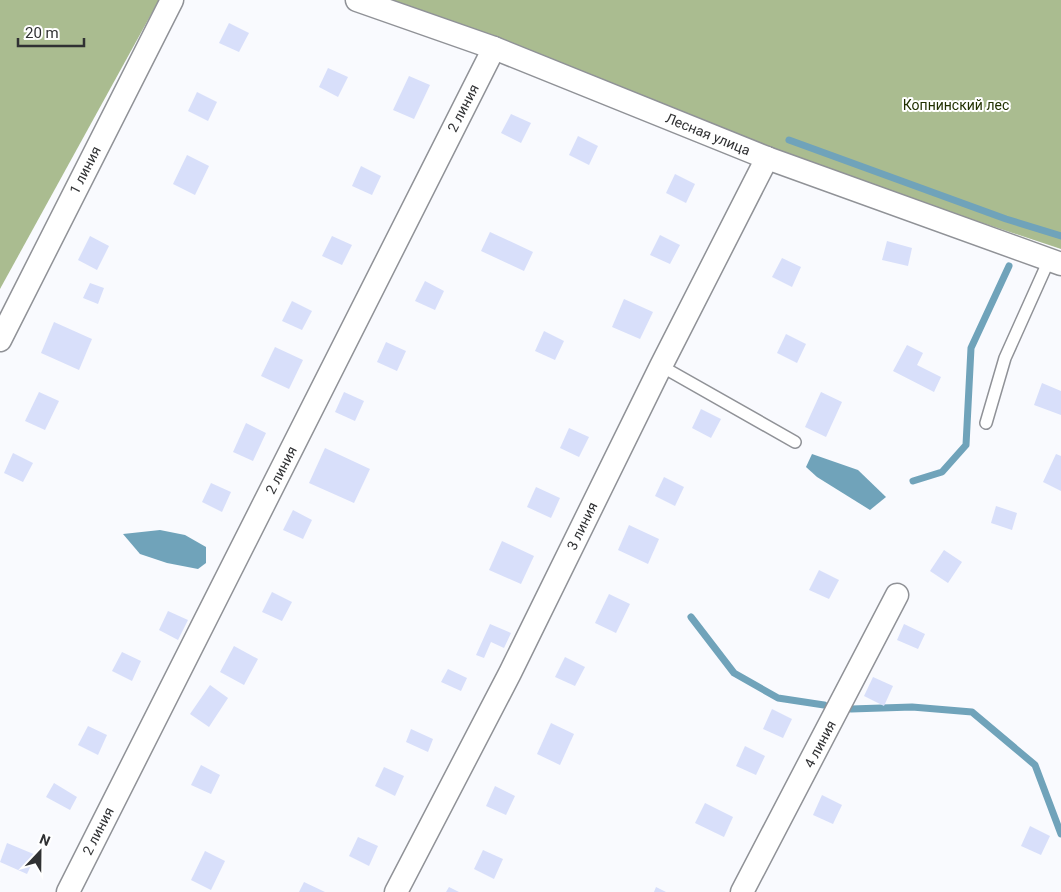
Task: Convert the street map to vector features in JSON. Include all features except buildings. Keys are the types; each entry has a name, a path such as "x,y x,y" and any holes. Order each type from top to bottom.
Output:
{"street":[{"name":"1 линия","path":"0,340 172,0"},
{"name":"Лесная улица","path":"357,0 494,48 767,158 1055,262"},
{"name":"2 линия","path":"68,892 494,48"},
{"name":"3 линия","path":"396,892 510,673 661,366 767,158"},
{"name":"4 линия","path":"742,892 897,595"}],"lane":[{"path":"986,423 1005,358 1055,262"},
{"path":"661,366 795,442"}],"green space":[{"path":"0,0 159,0 0,289"},
{"name":"Копнинский лес","path":"369,0 1061,0 1061,249 895,194"}],"water":[{"path":"812,454 858,470 886,497 870,510 817,477 806,467"},
{"path":"160,530 185,535 206,547 206,563 198,569 167,563 140,554 123,534"}],"waterway":[{"path":"789,140 1006,219 1061,236"},
{"path":"913,481 942,472 966,445 971,348 1009,266"},
{"path":"691,617 734,673 778,698 824,705"},
{"path":"851,709 912,707 972,712 1035,765 1061,834"}]}
